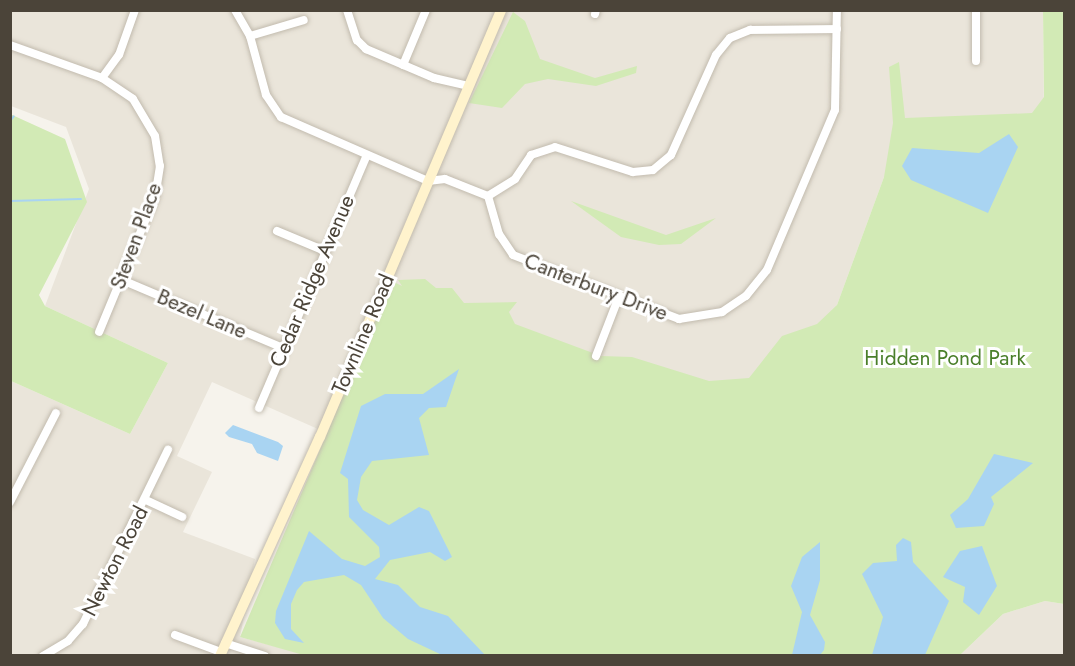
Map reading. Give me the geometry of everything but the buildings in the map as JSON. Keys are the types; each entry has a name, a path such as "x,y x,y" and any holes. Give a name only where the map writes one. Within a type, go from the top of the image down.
{"street":[{"path":"102,78 119,55 135,10"},
{"path":"235,10 250,36 266,95 281,117 428,181 445,180 488,196 515,179 531,155 555,147 633,172 653,170 671,156 716,55 730,38 750,30 837,29"},
{"path":"347,10 362,45 403,65 469,86"},
{"path":"403,65 426,10"},
{"name":"Townline Road","path":"222,650 501,10"},
{"name":"Canterbury Drive","path":"488,196 501,240 513,255 663,316 695,319 728,308 757,285 835,110 837,10"},
{"path":"976,10 976,61"},
{"path":"250,36 304,20"},
{"name":"Steven Place","path":"10,45 102,78 144,113 160,166 155,197 99,333"},
{"name":"Cedar Ridge Avenue","path":"259,408 367,155"},
{"path":"277,231 325,251"},
{"name":"Bezel Lane","path":"122,280 283,348"},
{"path":"596,356 618,299"},
{"path":"10,501 56,413"},
{"name":"Newton Road","path":"43,656 68,641 84,624 146,500 168,450"},
{"path":"146,500 182,517"},
{"path":"175,635 222,650 265,656"}],"shaded area":[{"path":"10,11 1043,11 1044,120 884,177 837,305 775,428 327,433 212,382 177,456 212,472 183,532 255,559 240,637 307,655 11,655 11,381 130,434 168,363 45,306 89,189 66,127 11,106"},
{"path":"1045,601 1064,604 1064,655 959,656 1003,614"}],"green space":[{"name":"Hidden Pond Park","path":"1043,11 1064,11 1064,604 1045,601 1003,614 959,656 307,656 240,637 392,281 402,286 398,280 425,279 436,288 452,288 464,303 517,302 509,312 515,324 601,356 632,357 709,381 749,378 782,336 817,324 837,305 884,177 893,123 889,67 899,62 905,118 1032,113 1044,97"},
{"path":"513,12 525,21 540,59 595,78 637,66 636,73 596,86 548,79 525,84 502,108 469,103"},
{"path":"10,114 65,139 87,202 39,295 45,306 168,363 130,434 11,381"},
{"path":"571,201 666,235 716,218 681,244 659,245 621,237"}],"water":[{"path":"1009,134 1018,147 988,213 911,180 902,166 912,148 979,153"},
{"path":"459,369 446,407 429,408 419,418 429,455 372,461 361,477 357,500 363,510 389,525 419,507 429,511 452,557 445,561 430,552 390,560 375,579 398,585 420,607 448,616 485,655 442,655 408,639 383,618 361,585 344,575 304,582 297,590 291,604 291,629 304,643 285,639 275,623 276,611 309,531 342,559 365,566 380,557 379,547 349,517 348,479 340,473 361,406 385,394 423,394"},
{"path":"233,425 283,446 278,461 257,453 252,444 229,437 225,433"},
{"path":"994,454 1033,463 991,497 994,504 984,526 956,528 950,515 968,499"},
{"path":"903,538 911,542 913,562 949,601 925,655 872,655 883,617 862,574 873,563 897,561 896,545"},
{"path":"820,542 820,580 810,615 825,642 824,650 820,655 792,655 802,612 791,586 802,557"},
{"path":"982,546 997,586 979,615 963,602 965,587 943,577 960,551"}],"waterway":[{"path":"10,121 14,116"},
{"path":"10,201 81,199"}]}
